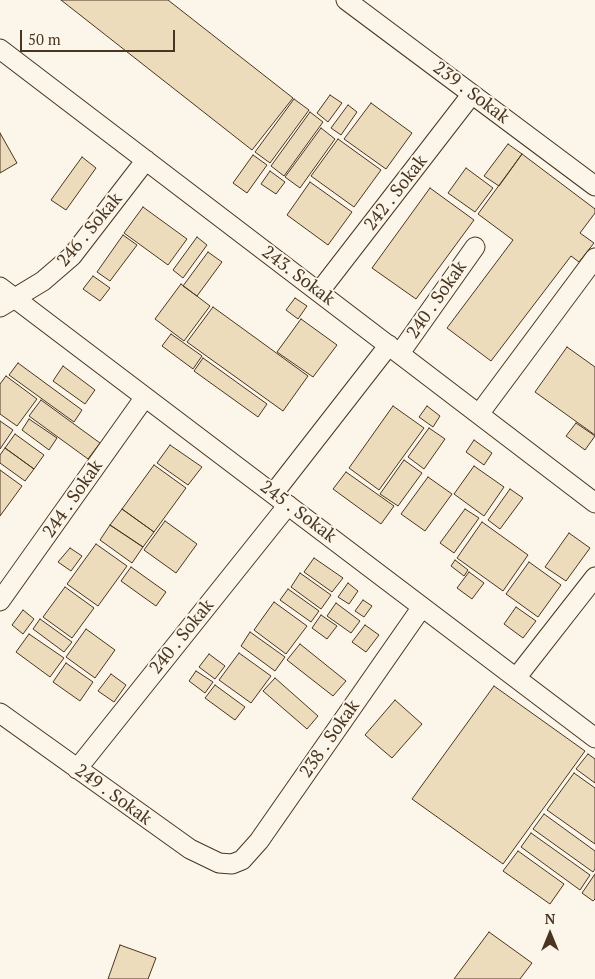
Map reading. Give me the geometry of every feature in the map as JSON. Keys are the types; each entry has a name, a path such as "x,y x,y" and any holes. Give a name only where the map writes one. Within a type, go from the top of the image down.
{"street":[{"name":"239 . Sokak","path":"346,0 595,186"},
{"name":"243. Sokak","path":"0,49 595,503"},
{"name":"242 . Sokak","path":"319,292 472,94"},
{"name":"246 . Sokak","path":"4,297 43,281 72,256 146,160"},
{"name":"240 . Sokak","path":"77,769 394,349 475,247"},
{"path":"480,414 595,258"},
{"name":"245 . Sokak","path":"4,297 145,397 595,738"},
{"name":"244 . Sokak","path":"0,601 145,397"},
{"path":"516,678 595,577"},
{"name":"238 . Sokak","path":"232,864 242,860 259,841 422,607"},
{"name":"249 . Sokak","path":"0,713 190,849 219,863 232,864"}],"building":[{"path":"61,0 168,0 293,98 252,150"},
{"path":"330,95 342,103 328,122 317,113"},
{"path":"294,99 309,110 270,163 255,152"},
{"path":"371,103 412,133 386,169 344,139"},
{"path":"348,105 357,112 341,135 331,128"},
{"path":"310,112 323,122 284,176 271,166"},
{"path":"321,128 335,139 300,188 285,177"},
{"path":"0,133 17,163 0,173"},
{"path":"338,139 381,170 354,207 311,176"},
{"path":"508,144 522,154 499,186 484,176"},
{"path":"522,154 595,209 595,213 580,233 594,243 579,262 571,256 491,361 447,328 513,240 478,214"},
{"path":"253,155 267,165 247,193 233,183"},
{"path":"82,157 96,168 66,210 51,200"},
{"path":"466,168 493,188 475,212 448,193"},
{"path":"270,171 285,182 276,194 261,184"},
{"path":"310,182 352,212 328,245 287,215"},
{"path":"430,188 474,220 416,299 372,268"},
{"path":"143,207 187,239 168,265 124,233"},
{"path":"123,235 137,245 110,281 97,272"},
{"path":"197,237 207,245 183,278 173,270"},
{"path":"208,252 222,262 197,296 183,286"},
{"path":"93,276 110,288 100,301 83,289"},
{"path":"181,284 210,306 184,341 155,319"},
{"path":"295,298 307,306 298,319 286,310"},
{"path":"213,307 308,376 283,411 187,342"},
{"path":"301,319 337,345 313,377 277,352"},
{"path":"171,334 202,356 193,369 162,346"},
{"path":"567,347 595,367 595,435 535,392"},
{"path":"203,358 267,404 258,417 194,371"},
{"path":"18,363 82,410 74,422 9,375"},
{"path":"63,366 95,390 85,404 53,381"},
{"path":"6,376 37,399 17,426 0,414 0,384"},
{"path":"41,400 100,443 88,459 29,416"},
{"path":"393,406 424,428 379,490 349,468"},
{"path":"427,406 440,416 433,427 419,417"},
{"path":"29,419 57,438 49,450 22,430"},
{"path":"0,421 13,430 0,449"},
{"path":"576,423 595,436 585,450 566,436"},
{"path":"429,428 445,439 424,469 408,457"},
{"path":"15,434 44,455 34,469 5,448"},
{"path":"474,440 492,453 484,465 466,452"},
{"path":"170,445 202,467 188,485 157,463"},
{"path":"5,448 34,469 25,481 0,463 0,455"},
{"path":"404,460 422,473 398,506 380,494"},
{"path":"154,465 186,488 154,532 122,509"},
{"path":"474,466 504,487 484,516 454,494"},
{"path":"0,470 22,486 0,516"},
{"path":"346,472 394,506 381,524 333,489"},
{"path":"428,477 452,494 425,531 401,514"},
{"path":"510,489 523,498 500,529 488,520"},
{"path":"122,509 154,532 143,547 110,525"},
{"path":"465,509 479,518 454,553 440,543"},
{"path":"165,521 197,544 176,573 144,550"},
{"path":"482,522 528,555 503,591 457,558"},
{"path":"110,525 143,547 132,563 100,540"},
{"path":"569,533 590,548 566,581 545,567"},
{"path":"96,544 127,566 98,606 67,584"},
{"path":"70,548 82,556 71,571 58,562"},
{"path":"314,558 343,578 332,592 304,572"},
{"path":"455,560 468,570 464,576 451,566"},
{"path":"529,562 561,585 538,617 506,594"},
{"path":"131,567 166,592 156,606 121,581"},
{"path":"469,572 484,583 472,599 457,588"},
{"path":"300,573 331,595 321,609 291,587"},
{"path":"348,583 358,591 349,604 338,597"},
{"path":"65,587 94,608 72,638 43,617"},
{"path":"288,589 319,611 311,622 280,600"},
{"path":"363,600 372,606 364,617 355,611"},
{"path":"274,602 307,626 286,654 254,630"},
{"path":"336,603 360,621 351,633 327,616"},
{"path":"516,607 536,621 523,638 504,624"},
{"path":"23,610 34,619 23,634 12,625"},
{"path":"321,615 337,626 327,639 312,628"},
{"path":"40,619 72,642 64,652 33,629"},
{"path":"365,625 379,635 366,652 352,642"},
{"path":"86,629 115,650 95,678 66,657"},
{"path":"250,632 285,657 275,671 241,646"},
{"path":"29,634 64,658 50,677 16,652"},
{"path":"300,644 346,681 333,696 287,660"},
{"path":"239,653 271,676 251,703 219,680"},
{"path":"209,654 225,666 215,679 199,667"},
{"path":"66,663 93,682 80,701 53,682"},
{"path":"196,671 213,682 205,693 189,681"},
{"path":"111,674 126,685 114,702 98,691"},
{"path":"275,678 318,716 307,729 263,691"},
{"path":"215,685 245,707 235,720 205,698"},
{"path":"494,686 585,751 503,864 412,799"},
{"path":"395,700 422,724 392,758 365,735"},
{"path":"588,754 595,759 595,783 576,769"},
{"path":"574,773 595,788 595,844 547,810"},
{"path":"544,814 595,851 595,869 593,872 533,829"},
{"path":"531,833 590,875 580,890 521,847"},
{"path":"518,851 564,884 550,904 503,871"},
{"path":"595,874 595,899 593,901 582,893"},
{"path":"489,932 532,963 520,979 454,979"},
{"path":"120,945 156,958 148,979 108,979"}]}
